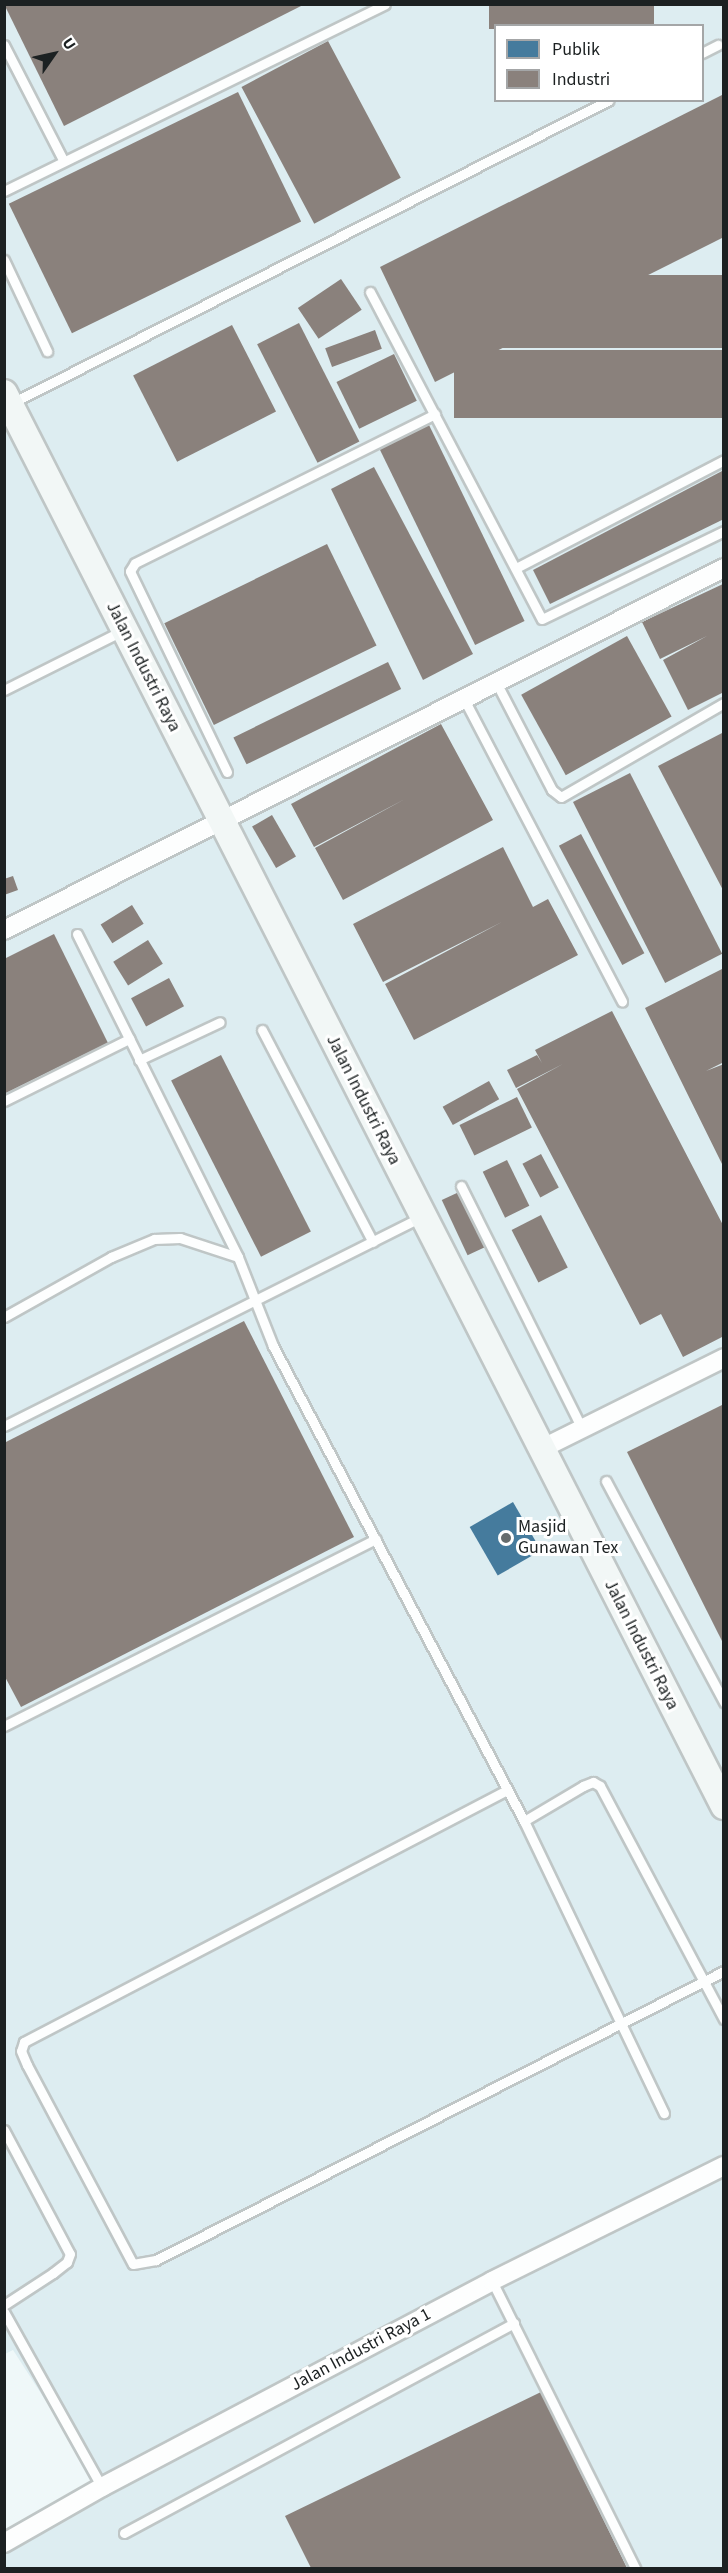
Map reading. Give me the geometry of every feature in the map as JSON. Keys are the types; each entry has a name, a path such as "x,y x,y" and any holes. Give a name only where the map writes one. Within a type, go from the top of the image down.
{"street":[{"name":"Jalan Industri Raya","path":"7,398 541,1449 720,1790"},
{"path":"4,930 465,701 723,568"},
{"path":"541,1449 723,1358"},
{"name":"Jalan Industri Raya 1","path":"4,2544 102,2487 492,2281 723,2166"}],"lane":[{"path":"4,191 63,160 385,4"},
{"path":"4,45 63,160"},
{"path":"704,52 718,45"},
{"path":"7,398 605,102"},
{"path":"4,260 47,351"},
{"path":"370,292 542,618 723,531"},
{"path":"227,772 130,571 135,563 435,414"},
{"path":"516,568 723,460"},
{"path":"4,690 124,630"},
{"path":"497,684 552,790 561,797 723,703"},
{"path":"465,701 622,1001"},
{"path":"77,934 238,1257 257,1300 273,1346 524,1821 618,2022 664,2113"},
{"path":"139,1060 220,1022"},
{"path":"262,1030 373,1242"},
{"path":"4,1101 129,1039"},
{"path":"461,1186 582,1429"},
{"path":"4,1426 423,1216"},
{"path":"4,1317 111,1257 154,1239 180,1238 238,1257"},
{"path":"606,1481 723,1702"},
{"path":"4,1726 376,1539"},
{"path":"524,1821 583,1786 593,1782 600,1786 723,2019"},
{"path":"507,1790 33,2034 24,2042 21,2051 27,2065 128,2260 139,2266 618,2022 723,1971"},
{"path":"4,2130 70,2254 67,2262 4,2305"},
{"path":"492,2281 635,2568"},
{"path":"4,2312 102,2487"},
{"path":"124,2533 514,2323"}],"shaded area":[{"path":"5,5 723,5 723,2568 5,2568 5,2543 100,2485 13,2350 5,2354"}],"building: Publik":[{"name":"Masjid Gunawan Tex","path":"513,1502 541,1550 498,1575 470,1527"}],"building: Industri":[{"path":"4,4 305,4 64,126"},
{"path":"489,4 654,4 654,24 494,24 494,29 489,29"},
{"path":"328,41 401,178 314,224 241,87"},
{"path":"238,92 301,221 72,333 9,204"},
{"path":"724,94 724,237 435,382 380,267"},
{"path":"421,275 724,275 724,348 421,348"},
{"path":"341,279 362,310 319,339 298,308"},
{"path":"299,323 359,442 318,463 257,344"},
{"path":"232,325 276,411 177,462 133,375"},
{"path":"375,330 382,349 332,367 325,348"},
{"path":"454,350 724,350 724,418 454,418"},
{"path":"394,354 417,401 359,429 336,382"},
{"path":"429,425 525,621 475,645 380,449"},
{"path":"374,467 473,654 423,680 331,489"},
{"path":"724,470 724,519 550,604 533,570"},
{"path":"327,544 377,646 214,725 164,623"},
{"path":"723,584 724,692 688,710 663,660 707,636 660,659 642,622"},
{"path":"627,636 672,716 566,775 521,695"},
{"path":"388,662 401,689 247,764 233,737"},
{"path":"441,724 493,820 343,900 315,848 405,799 314,847 291,804"},
{"path":"724,732 724,892 658,766"},
{"path":"630,773 722,954 665,983 573,802"},
{"path":"272,815 296,857 276,868 252,826"},
{"path":"581,834 644,953 622,965 559,846"},
{"path":"503,847 533,907 548,899 578,955 414,1040 385,984 502,922 383,982 353,924"},
{"path":"13,876 18,890 4,895 4,879"},
{"path":"132,905 144,924 112,943 101,925"},
{"path":"54,934 108,1043 4,1094 4,959"},
{"path":"148,940 163,964 128,985 113,962"},
{"path":"724,968 724,1062 706,1071 724,1064 724,1168 645,1008"},
{"path":"169,978 184,1006 146,1026 131,998"},
{"path":"612,1011 724,1227 724,1336 683,1357 661,1314 640,1325 517,1089 563,1064 516,1088 507,1070 537,1055 542,1063 535,1050"},
{"path":"221,1055 311,1231 261,1257 171,1080"},
{"path":"489,1081 499,1099 453,1125 443,1107"},
{"path":"517,1097 532,1128 474,1156 459,1125"},
{"path":"541,1154 559,1188 540,1197 522,1164"},
{"path":"507,1160 529,1206 505,1218 483,1172"},
{"path":"459,1192 485,1247 468,1255 442,1200"},
{"path":"541,1215 568,1268 538,1283 512,1230"},
{"path":"244,1321 354,1537 21,1707 4,1675 4,1443"},
{"path":"724,1404 724,1645 627,1452"},
{"path":"541,2392 627,2568 311,2568 285,2516"}],"place":[{"name":"Masjid Gunawan Tex","path":"506,1538"}]}
